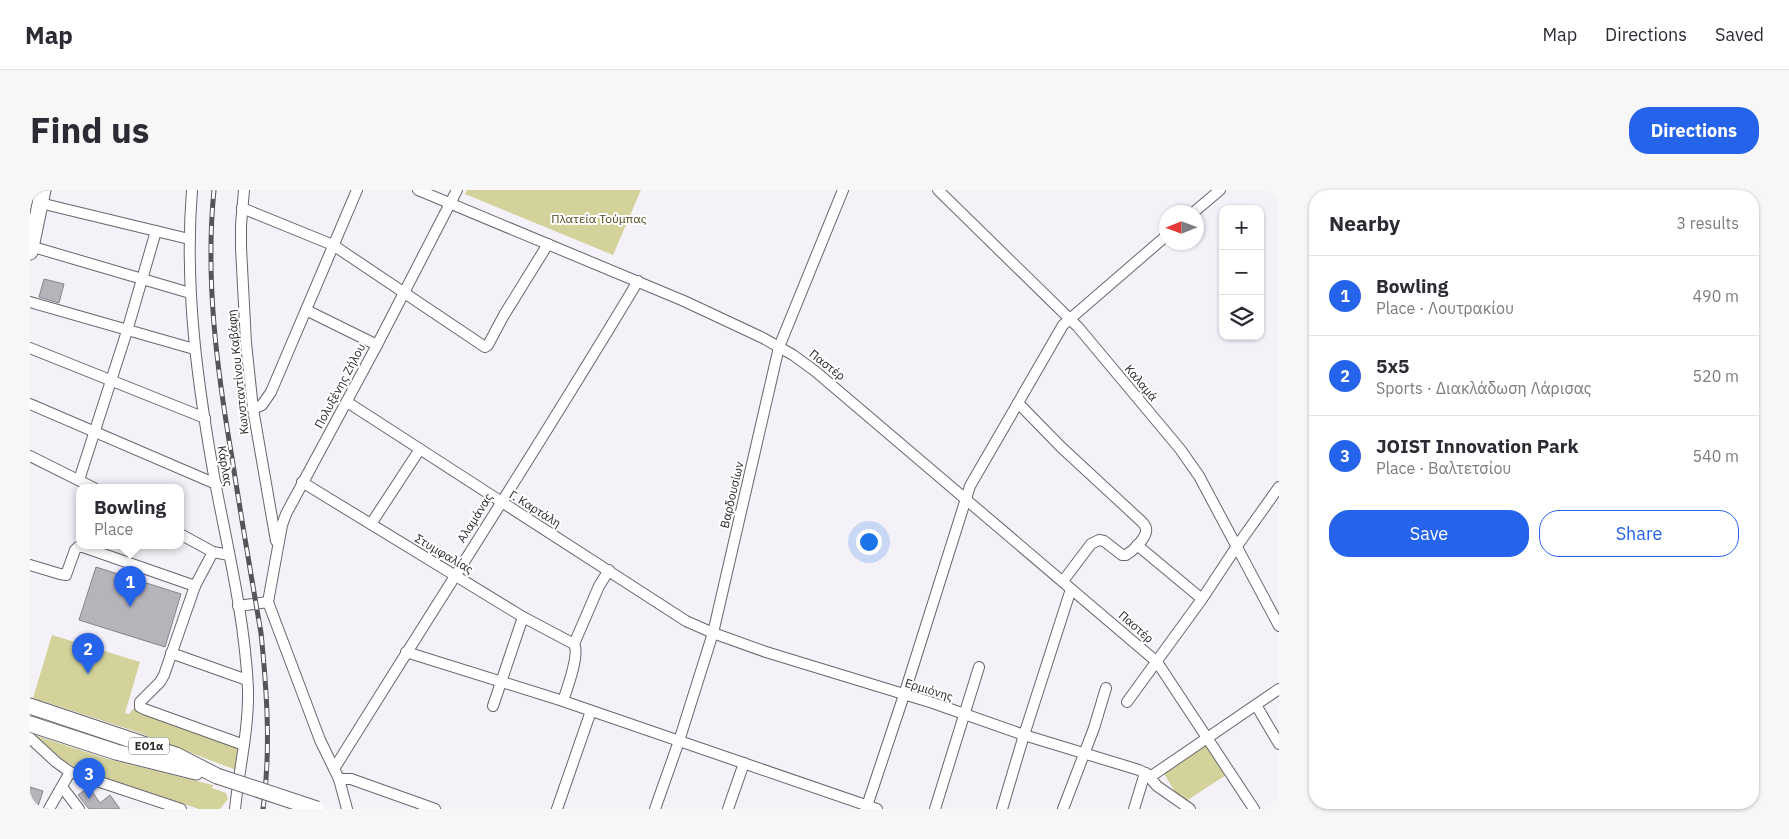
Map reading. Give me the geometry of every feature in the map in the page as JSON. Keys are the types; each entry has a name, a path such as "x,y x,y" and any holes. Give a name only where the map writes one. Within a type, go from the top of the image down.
{"main road":[{"path":"30,248 41,196"},
{"name":"ΕΟ1α","path":"30,706 176,755 217,776"},
{"name":"ΕΟ1α","path":"30,724 124,754 172,767 217,776 317,809"}],"street":[{"name":"Κάρλας","path":"192,190 189,239 194,349 238,606 247,680 244,745 235,809"},
{"name":"Κωνσταντίνου Καβάφη","path":"244,190 241,233 242,291 253,409 278,550"},
{"path":"253,409 262,405 271,392 357,190"},
{"name":"Παστέρ","path":"418,190 638,281 735,325 779,347 815,371 1157,662 1254,809"},
{"name":"Πολυξένης Ζήλου","path":"268,602 286,514 377,346 403,292 457,190"},
{"name":"Βαρδουσίων","path":"655,809 679,741 713,633 779,347 843,190"},
{"name":"Καλαμά","path":"938,190 1069,318 1188,458 1279,626"},
{"path":"1202,205 1220,190"},
{"path":"41,196 156,231 189,239"},
{"path":"242,208 333,246 485,347 488,345 504,315 548,244"},
{"path":"79,480 127,331 156,231"},
{"path":"406,652 563,701 872,807 904,695 970,486 1058,331 1069,318 1159,242"},
{"path":"30,248 190,292"},
{"name":"Αλαμάνας","path":"334,769 454,575 584,372 638,281"},
{"path":"30,302 194,349"},
{"path":"306,310 377,346"},
{"path":"30,348 205,418"},
{"name":"Γ. Καρτάλη","path":"347,402 678,616 713,633"},
{"path":"1018,403 1067,453 1144,524 1146,532 1129,553 1122,555 1104,541 1096,541 1080,557 1063,582"},
{"path":"30,404 216,484"},
{"path":"371,524 420,448"},
{"path":"30,456 86,484"},
{"name":"Στυμφαλίας","path":"302,482 454,575 574,644"},
{"path":"1127,702 1202,599 1279,487"},
{"path":"184,536 213,552 229,555"},
{"path":"1137,545 1202,599"},
{"path":"30,565 66,574 77,549"},
{"path":"89,549 194,586"},
{"path":"213,552 194,586 164,675 160,682 140,702 140,706 244,745"},
{"path":"563,701 575,658 576,648 574,644 599,586 609,570"},
{"path":"1002,809 1072,589"},
{"path":"238,606 268,602 320,740 339,779 346,809"},
{"path":"493,706 523,616"},
{"name":"Ερμιόνης","path":"713,633 766,652 933,703 1024,735 1145,773"},
{"path":"171,653 247,680"},
{"path":"935,809 979,667"},
{"path":"1063,809 1094,728 1106,688"},
{"path":"1134,809 1145,773 1207,738 1279,689"},
{"path":"1256,705 1279,744"},
{"path":"557,809 591,711"},
{"path":"30,738 70,772 181,809"},
{"path":"728,809 744,763"},
{"path":"49,809 70,772"},
{"path":"1145,773 1157,786 1190,809"},
{"path":"339,779 351,779 435,809"},
{"path":"62,787 79,809"}],"green space":[{"name":"Πλατεία Τούμπας","path":"467,190 641,190 613,255 465,194"},
{"path":"52,635 140,662 125,713 129,714 133,709 235,745 239,748 236,770 134,731 33,698"},
{"path":"37,736 108,759 213,785 212,788 226,793 228,799 220,809 199,809 78,769 63,760 35,737"},
{"path":"1206,744 1226,775 1186,801 1175,792 1163,772"}],"building":[{"path":"44,279 64,284 59,303 39,297"},
{"path":"96,567 181,594 165,647 79,620"},
{"path":"30,787 43,791 37,809 30,809"},
{"path":"89,787 100,803 110,795 120,809 89,809 78,795"}],"railway":[{"path":"214,190 211,257 217,358 242,524 261,633 265,677 267,765 263,809"}],"place":[{"name":"Bowling","path":"130,607"},
{"name":"5x5","path":"88,674"},
{"name":"JOIST Innovation Park","path":"89,799"}]}
